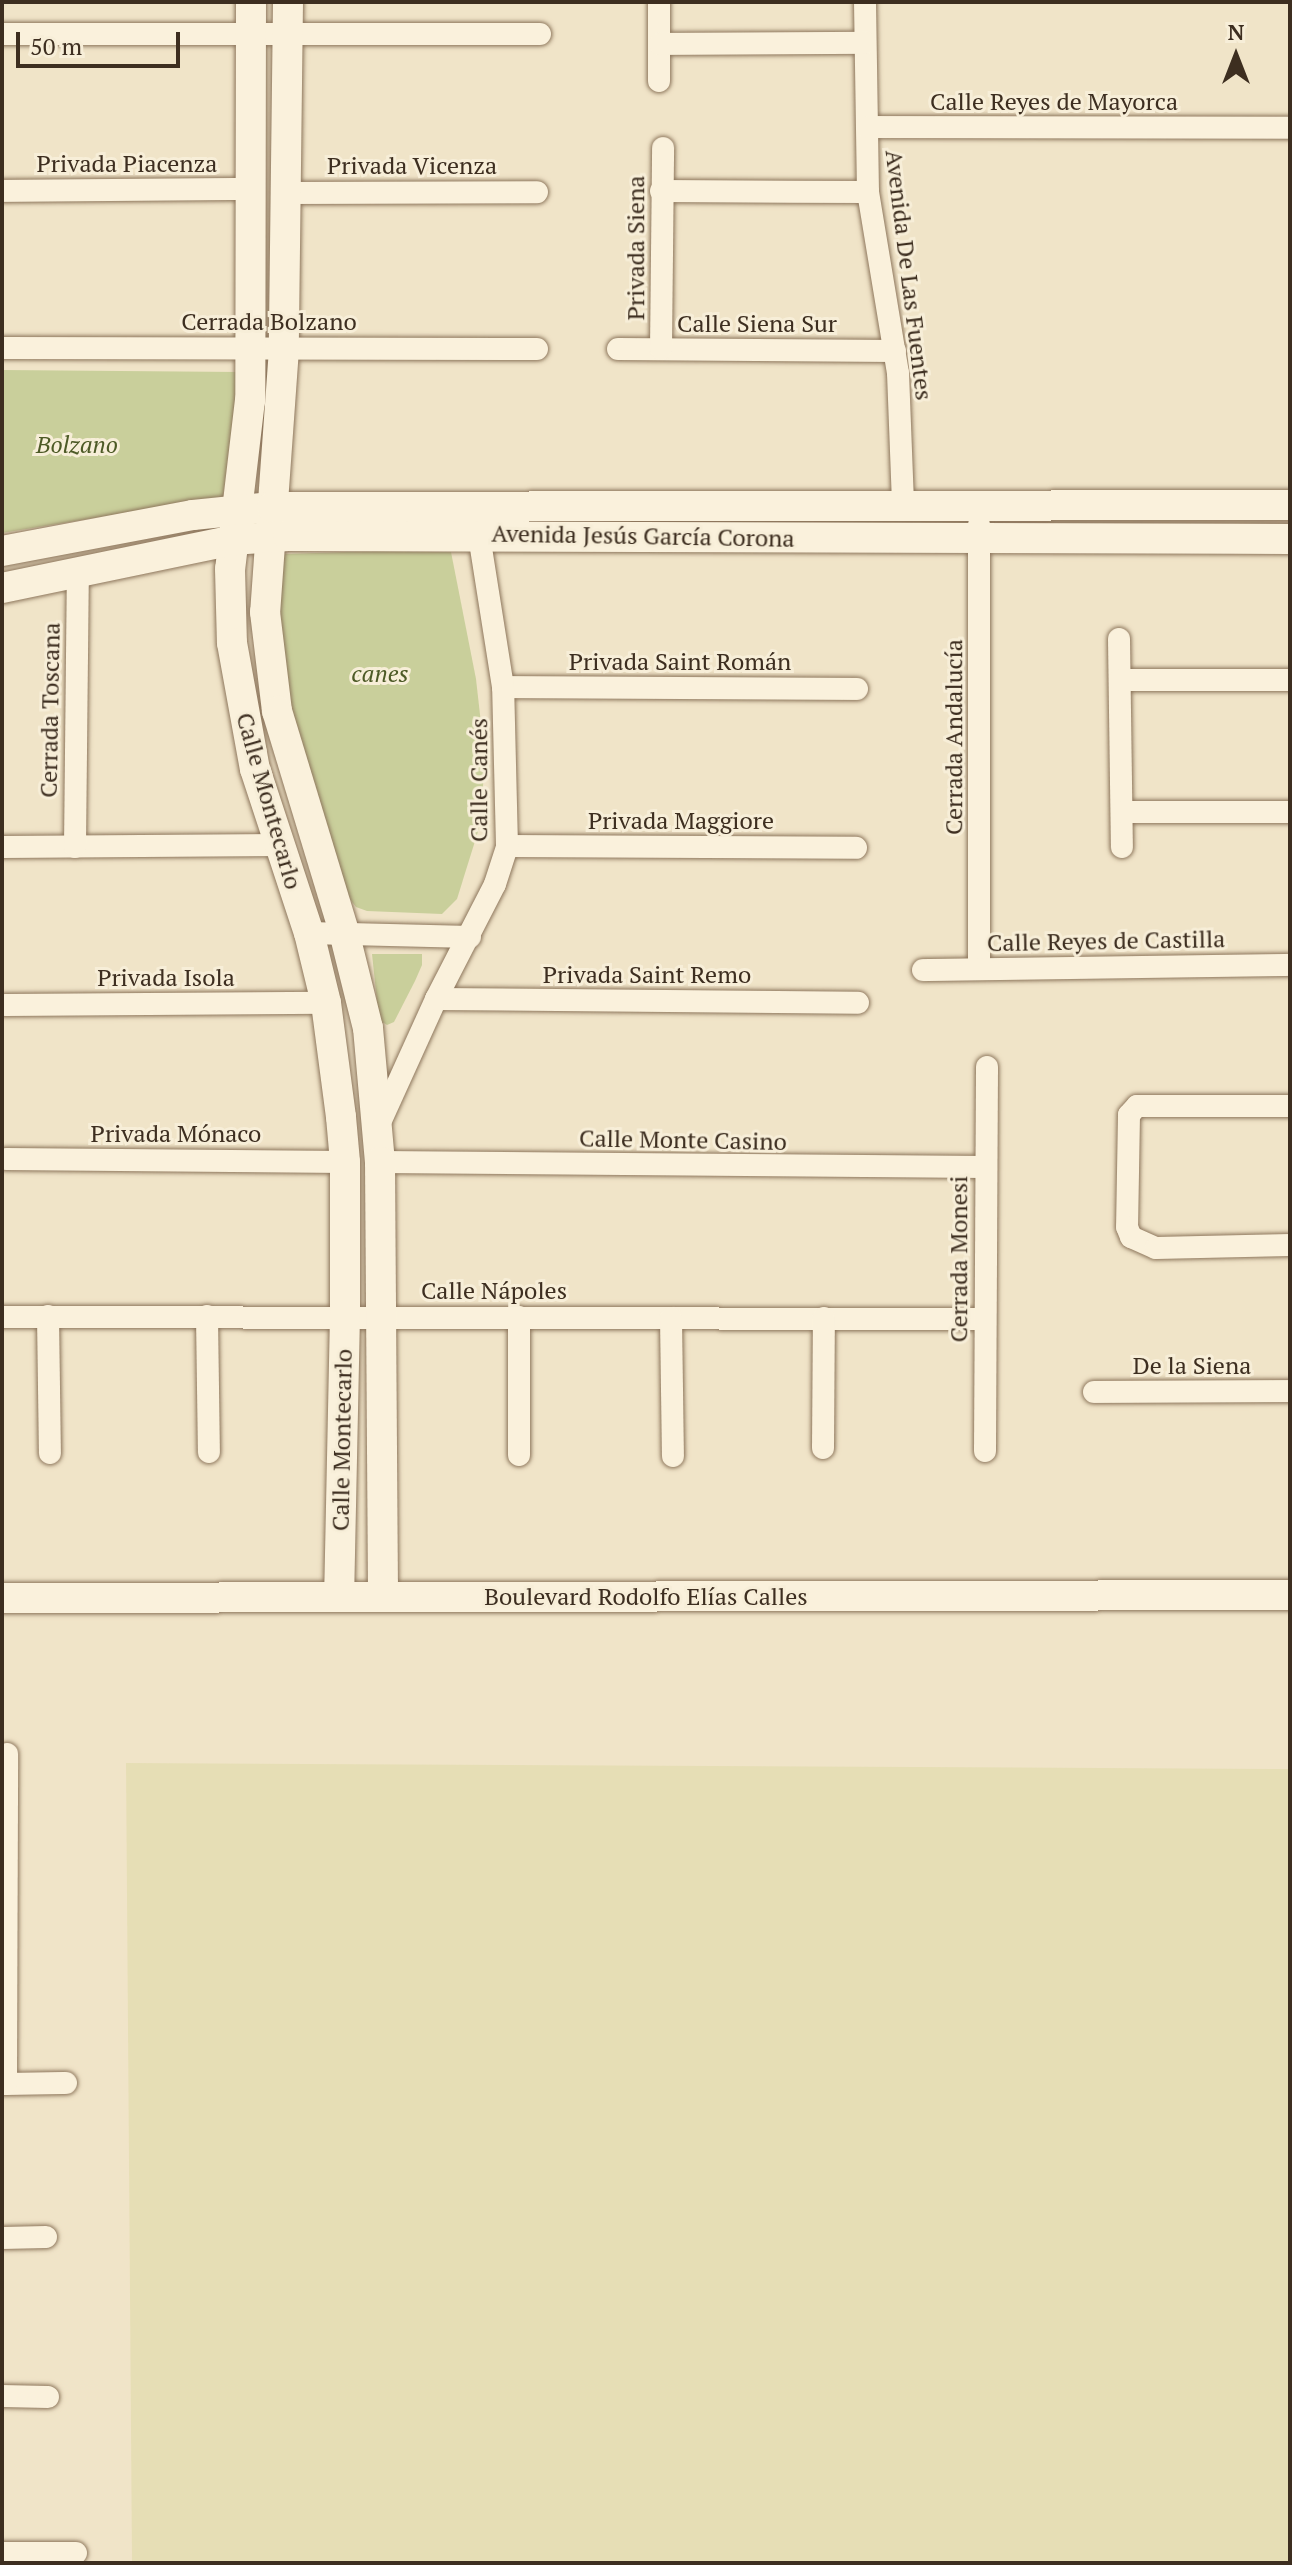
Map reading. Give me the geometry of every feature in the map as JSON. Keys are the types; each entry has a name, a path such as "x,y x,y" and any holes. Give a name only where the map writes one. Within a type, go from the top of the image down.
{"street":[{"name":"Calle Montecarlo","path":"251,2 251,348 244,473 237,508 230,584 235,672 255,769 309,933 326,1003 345,1162 339,1597"},
{"name":"Calle Montecarlo","path":"288,2 284,349 268,537 265,612 277,711 344,932 368,1028 380,1162 383,1596"},
{"path":"659,2 659,81"},
{"name":"Avenida De Las Fuentes","path":"865,2 868,192 895,351 903,506"},
{"path":"2,34 540,34"},
{"path":"660,44 865,43"},
{"name":"Calle Reyes de Mayorca","path":"867,127 1290,128"},
{"name":"Privada Siena","path":"661,349 663,148"},
{"name":"Privada Piacenza","path":"2,191 251,189"},
{"path":"661,191 868,192"},
{"name":"Privada Vicenza","path":"288,193 537,192"},
{"name":"Cerrada Bolzano","path":"2,348 537,349"},
{"name":"Calle Siena Sur","path":"618,349 895,351"},
{"name":"Avenida Jesús García Corona","path":"2,588 233,540 476,519 903,506 1290,505"},
{"name":"Cerrada Andalucía","path":"979,506 979,968"},
{"name":"Avenida Jesús García Corona","path":"2,551 237,508 272,507 476,519 979,539 1290,539"},
{"name":"Calle Canés","path":"378,1127 436,999 495,884 507,846 503,687 476,519"},
{"name":"Cerrada Toscana","path":"75,847 78,574"},
{"path":"1119,639 1122,847"},
{"path":"1120,680 1290,680"},
{"name":"Privada Saint Román","path":"503,687 857,689"},
{"path":"1122,812 1290,812"},
{"path":"2,847 281,845"},
{"name":"Privada Maggiore","path":"507,846 856,848"},
{"path":"309,933 470,937"},
{"name":"Calle Reyes de Castilla","path":"923,970 1290,965"},
{"name":"Privada Saint Remo","path":"436,999 858,1003"},
{"name":"Privada Isola","path":"5,1005 326,1003"},
{"name":"Cerrada Monesi","path":"985,1451 987,1067"},
{"path":"1290,1106 1137,1106 1129,1115 1127,1227 1131,1237 1156,1248 1290,1245"},
{"name":"Privada Mónaco","path":"6,1159 345,1162"},
{"name":"Calle Monte Casino","path":"380,1162 985,1167"},
{"name":"Calle Nápoles","path":"2,1317 345,1315 985,1319"},
{"path":"48,1316 50,1453"},
{"path":"207,1316 209,1452"},
{"path":"519,1317 519,1455"},
{"path":"671,1318 673,1456"},
{"path":"823,1448 824,1318"},
{"name":"De la Siena","path":"1094,1392 1290,1391"},
{"name":"Boulevard Rodolfo Elías Calles","path":"2,1598 1290,1595"},
{"path":"7,1754 4,2084 66,2083"},
{"path":"2,2238 46,2237"},
{"path":"2,2396 48,2397"},
{"path":"2,2553 76,2553"}],"shaded area":[{"path":"126,1763 1290,1769 1290,2563 132,2563"}],"green space":[{"name":"Bolzano","path":"2,370 239,372 223,497 2,533"},
{"name":"canes","path":"451,552 476,679 485,759 480,825 457,899 442,914 367,911 356,907 349,898 307,780 286,681 280,629 280,560 285,554"},
{"path":"372,954 422,954 422,965 415,981 394,1022 387,1025 379,1020"}]}
